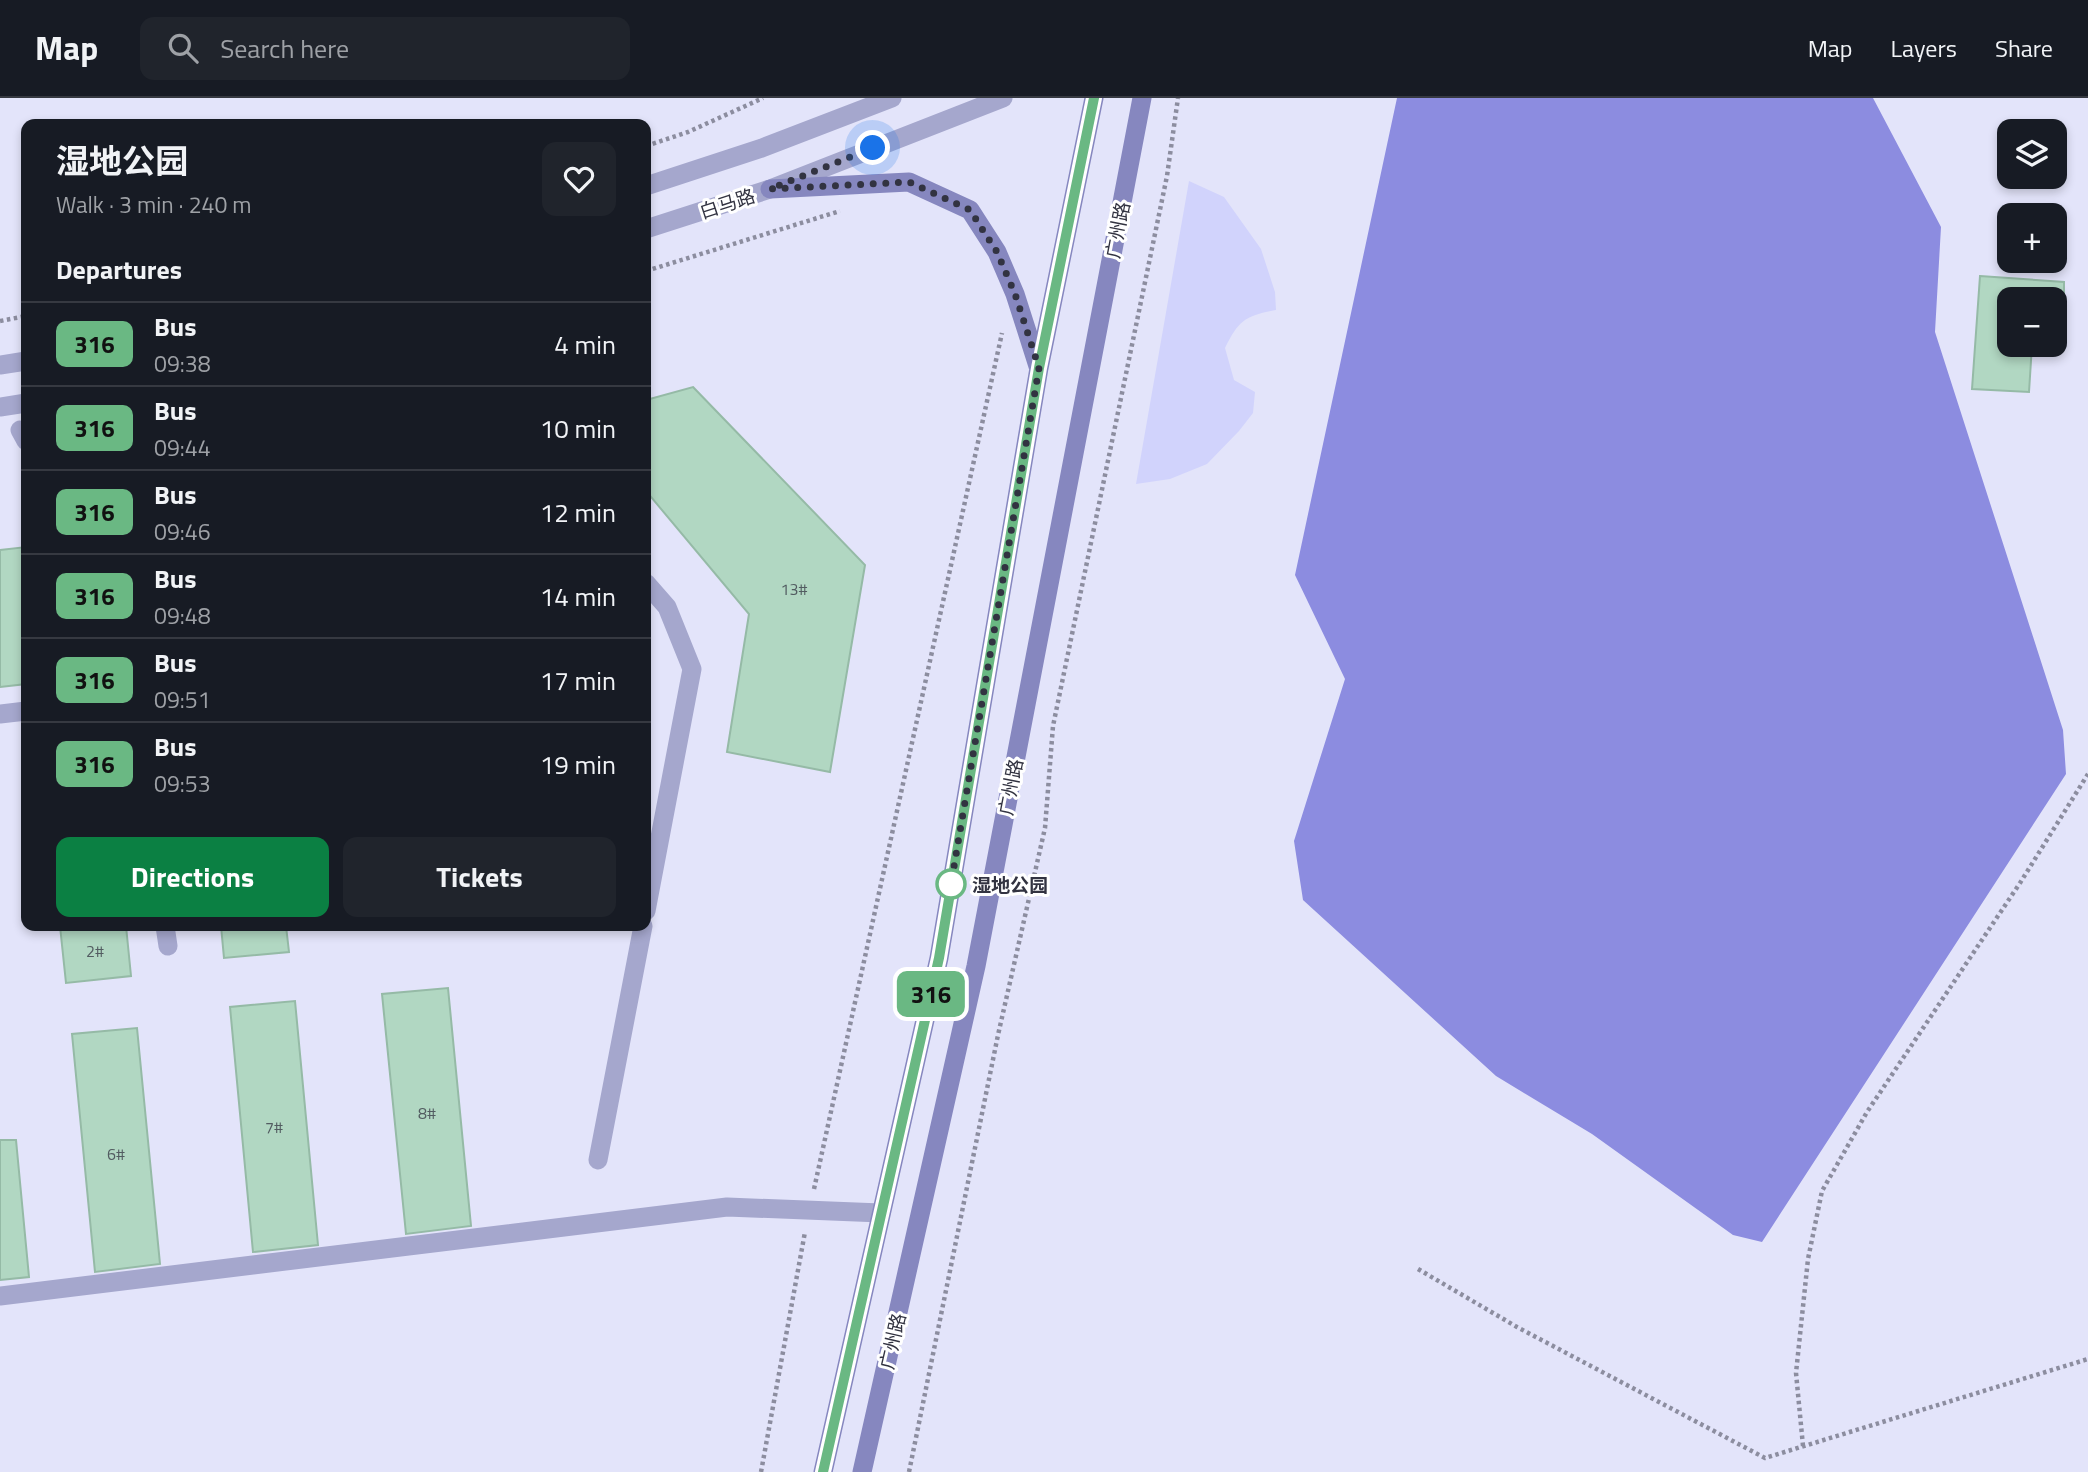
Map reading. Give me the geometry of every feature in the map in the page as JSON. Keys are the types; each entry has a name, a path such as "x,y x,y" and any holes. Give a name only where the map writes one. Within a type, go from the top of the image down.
{"main road":[{"name":"广州路","path":"823,1472 939,958 1039,368 1094,98"},
{"name":"广州路","path":"862,1472 976,966 1142,98"},
{"path":"770,189 909,182 970,210 997,252 1015,294 1039,368"}],"street":[{"path":"651,184 762,148 891,98"},
{"name":"白马路","path":"651,227 770,189 1003,98"},
{"path":"0,365 21,362"},
{"path":"0,407 21,404"},
{"path":"651,589 667,607 692,669 651,885"},
{"path":"0,715 21,712"},
{"path":"166,931 168,946"},
{"path":"598,1160 642,931"},
{"path":"0,1296 727,1207 881,1213"}],"path":[{"path":"651,144 688,132 763,98"},
{"path":"909,1472 998,1035 1045,828 1053,726 1167,176 1178,98"},
{"path":"651,269 852,208"},
{"path":"0,321 21,317"},
{"path":"761,1472 809,1210 1004,325"},
{"path":"1803,1446 1796,1373 1808,1259 1822,1191 1867,1112 2020,883 2088,775"},
{"path":"1418,1269 1517,1327 1765,1458 2088,1359"}],"shaded area":[{"path":"1397,98 1873,98 1941,227 1935,332 2063,730 2066,774 1762,1242 1733,1235 1592,1134 1496,1076 1303,900 1294,841 1345,679 1295,575"},
{"path":"1189,181 1224,197 1261,249 1275,292 1276,310 1244,321 1225,348 1234,380 1255,392 1253,413 1239,431 1207,464 1170,479 1136,484"}],"building":[{"path":"1980,276 2064,282 2064,287 1997,287 1997,357 2031,357 2029,392 1972,389"},
{"path":"693,387 865,565 830,772 727,752 749,614 651,497 651,399"},
{"path":"21,548 21,685 0,687 0,550"},
{"path":"61,931 126,931 131,976 66,983"},
{"path":"221,931 287,931 289,952 224,958"},
{"path":"448,988 471,1226 406,1234 382,994"},
{"path":"295,1001 318,1245 253,1252 230,1007"},
{"path":"137,1028 160,1264 95,1272 72,1034"},
{"path":"0,1140 16,1140 29,1277 0,1280"}],"bus line":[{"name":"316","path":"823,1472 939,958 1039,368 1079,161 1094,98"}],"place":[{"name":"湿地公园","path":"951,884"}],"route":[{"path":"873,148 770,189 909,182 970,210 997,252 1015,294 1039,368 951,884"}]}
